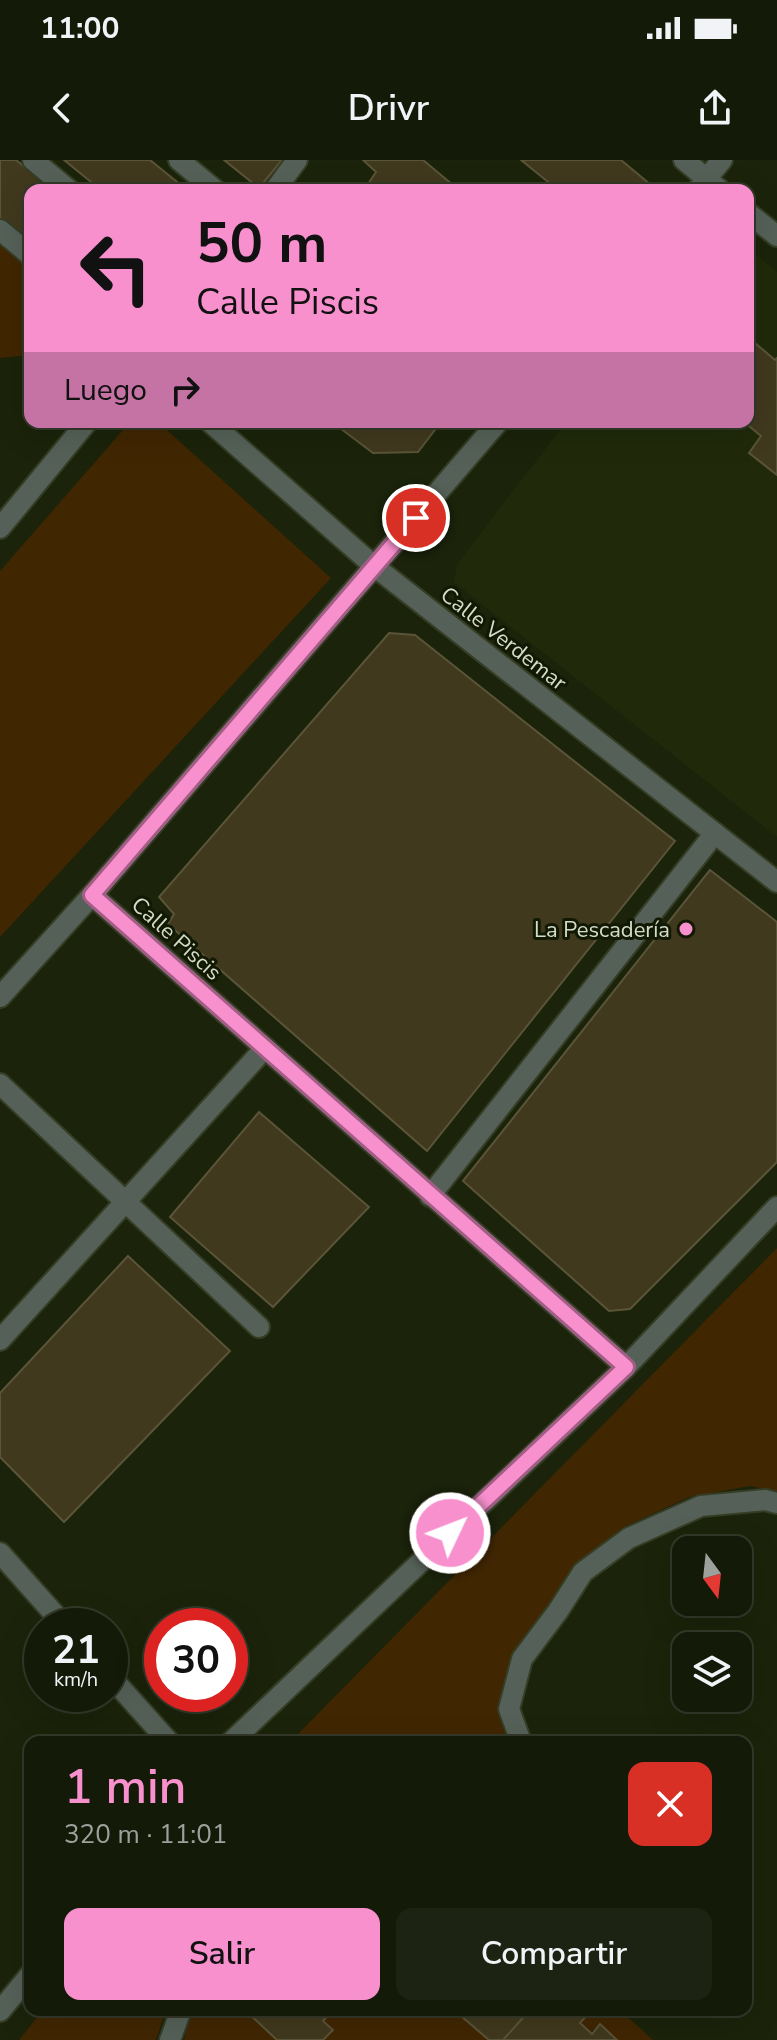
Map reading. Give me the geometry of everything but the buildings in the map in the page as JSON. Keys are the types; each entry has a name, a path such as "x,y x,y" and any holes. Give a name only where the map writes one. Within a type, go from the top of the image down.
{"street":[{"path":"33,160 62,184"},
{"path":"179,160 208,184"},
{"path":"279,184 297,160"},
{"path":"684,160 706,184"},
{"path":"709,184 722,160"},
{"path":"754,218 777,236"},
{"path":"0,230 24,250"},
{"path":"0,528 82,428"},
{"name":"Calle Verdemar","path":"217,428 374,566 777,882"},
{"path":"0,997 92,895 493,428"},
{"path":"430,1196 715,833"},
{"name":"Calle Piscis","path":"92,895 626,1367"},
{"path":"0,1340 265,1048"},
{"path":"0,1084 259,1327"},
{"path":"237,1736 626,1367 777,1207"},
{"path":"519,1736 509,1709 522,1659 583,1572 629,1538 701,1506 765,1500 777,1503"},
{"path":"0,1553 49,1608"},
{"path":"128,1696 164,1736"},
{"path":"0,2011 24,1982"},
{"path":"170,2040 179,2016"}],"shaded area":[{"path":"0,242 24,262 24,356 0,358"},
{"path":"754,253 777,272 777,837 454,582 457,564 561,428 754,428"},
{"path":"125,428 165,428 331,578 0,937 0,571"},
{"path":"777,1248 777,1492 750,1486 689,1497 622,1528 578,1567 501,1704 506,1736 296,1736"},
{"path":"38,2016 164,2016 156,2040 19,2040"},
{"path":"190,2016 251,2016 277,2040 184,2040"},
{"path":"328,2016 461,2016 489,2040 323,2040 333,2030 323,2021"},
{"path":"586,2016 627,2016 653,2040 617,2040 600,2025 590,2033 580,2023"}],"place":[{"name":"La Pescadería","path":"686,929"}],"route":[{"path":"416,518 92,895 626,1367 450,1533"}]}
